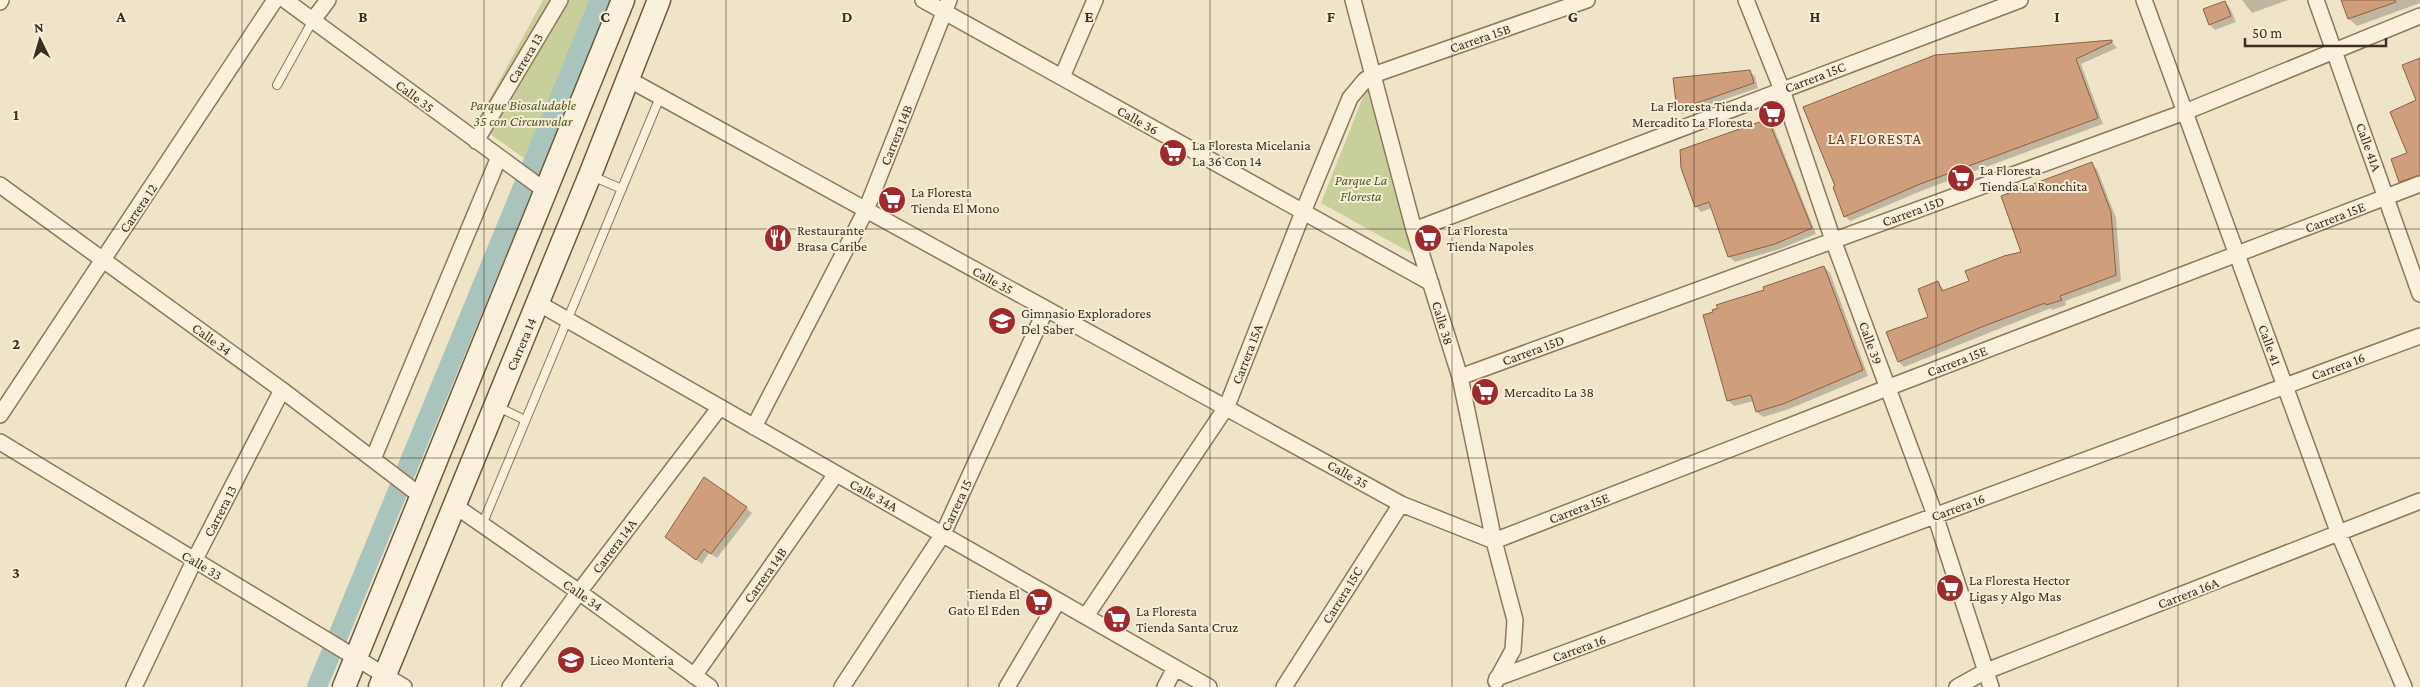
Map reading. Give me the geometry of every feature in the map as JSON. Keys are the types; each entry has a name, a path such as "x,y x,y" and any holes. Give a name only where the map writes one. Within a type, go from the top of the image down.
{"main road":[{"path":"344,687 348,653 540,187 623,0"},
{"name":"Carrera 14","path":"382,681 538,303 659,0"}],"street":[{"name":"Carrera 12","path":"0,415 275,0"},
{"name":"Calle 35","path":"285,0 540,187"},
{"path":"313,20 328,0"},
{"name":"Carrera 13","path":"476,141 560,0"},
{"name":"Calle 36","path":"923,0 947,6 1062,77 1431,283"},
{"path":"1062,77 1095,0"},
{"name":"Calle 38","path":"1353,0 1414,230 1460,377 1494,541 1515,620 1513,650"},
{"name":"Carrera 15B","path":"1373,76 1587,0"},
{"name":"Calle 39","path":"1746,0 1782,90 1832,240 1935,515 1990,687"},
{"name":"Carrera 15C","path":"1414,230 2020,0"},
{"name":"Calle 41","path":"2144,0 2338,534 2404,687"},
{"name":"Calle 41A","path":"2316,0 2420,294"},
{"name":"Carrera 14B","path":"754,427 866,210 947,6"},
{"name":"Carrera 15D","path":"1460,377 2185,112 2335,53 2420,16"},
{"name":"Carrera 15A","path":"1086,616 1227,406 1350,98 1365,80 1373,76"},
{"name":"Calle 35","path":"628,79 1046,309 1227,406 1401,504 1494,541"},
{"path":"379,463 499,157"},
{"name":"Carrera 15E","path":"1494,541 2420,184"},
{"name":"Calle 34","path":"0,185 282,390 415,490"},
{"name":"Calle 34A","path":"538,303 1209,687"},
{"name":"Carrera 15","path":"842,687 943,534 1046,309"},
{"name":"Carrera 16","path":"1496,684 1935,515 2420,336"},
{"name":"Carrera 13","path":"134,687 194,560 282,390"},
{"name":"Carrera 14A","path":"510,687 579,592 720,407"},
{"name":"Calle 33","path":"0,442 348,653 382,681 404,687"},
{"name":"Carrera 14B","path":"694,676 836,474"},
{"name":"Carrera 16A","path":"1956,687 1984,672 2420,501"},
{"name":"Carrera 15C","path":"1284,687 1401,504"},
{"name":"Calle 34","path":"454,505 579,592 710,687"},
{"path":"1007,687 1058,601"},
{"name":"Carrera 16","path":"1496,684 1513,650"},
{"path":"1165,687 1175,668"}],"lane":[{"path":"277,85 313,20"},
{"path":"482,525 660,97"},
{"path":"590,175 622,189"},
{"path":"495,405 525,420"}],"green space":[{"name":"Parque Biosaludable 35 con Circunvalar","path":"543,0 609,0 539,169 476,124"},
{"name":"Parque La Floresta","path":"1367,87 1413,254 1321,203"}],"building":[{"path":"2341,0 2395,0 2396,2 2348,19"},
{"path":"2225,1 2231,16 2209,25 2203,9"},
{"path":"2112,40 2112,42 2076,59 2098,118 1920,184 1844,217 1833,187 1835,186 1803,107 1935,55"},
{"path":"2420,58 2420,175 2399,182 2391,159 2407,153 2390,112 2416,100 2402,65"},
{"path":"1750,70 1754,83 1677,110 1673,78"},
{"path":"1768,119 1812,228 1775,244 1728,257 1709,202 1695,207 1681,168 1680,150"},
{"path":"2092,162 2111,212 2116,275 2060,296 2062,300 2046,305 2045,303 1984,326 1898,362 1886,332 1928,317 1918,289 1938,281 1942,291 1969,281 1965,271 2004,256 2021,252 2001,196"},
{"path":"1824,266 1863,370 1783,404 1756,412 1751,395 1727,401 1703,315 1713,312 1712,310 1718,308 1716,305 1764,290 1763,287"},
{"path":"704,477 747,507 711,554 704,549 696,560 665,537"}],"waterway":[{"path":"317,687 600,0"}],"place":[{"name":"La Floresta Tienda Mercadito La Floresta","path":"1772,114"},
{"name":"La Floresta Micelania La 36 Con 14","path":"1173,153"},
{"name":"La Floresta Tienda La Ronchita","path":"1961,178"},
{"name":"La Floresta Tienda El Mono","path":"892,200"},
{"name":"Restaurante Brasa Caribe","path":"778,238"},
{"name":"La Floresta Tienda Napoles","path":"1428,238"},
{"name":"Gimnasio Exploradores Del Saber","path":"1002,321"},
{"name":"Mercadito La 38","path":"1485,392"},
{"name":"La Floresta Hector Ligas y Algo Mas","path":"1950,588"},
{"name":"Tienda El Gato El Eden","path":"1039,602"},
{"name":"La Floresta Tienda Santa Cruz","path":"1117,619"},
{"name":"Liceo Monteria","path":"571,660"}],"district":[{"name":"LA FLORESTA","path":"1875,139"}]}
